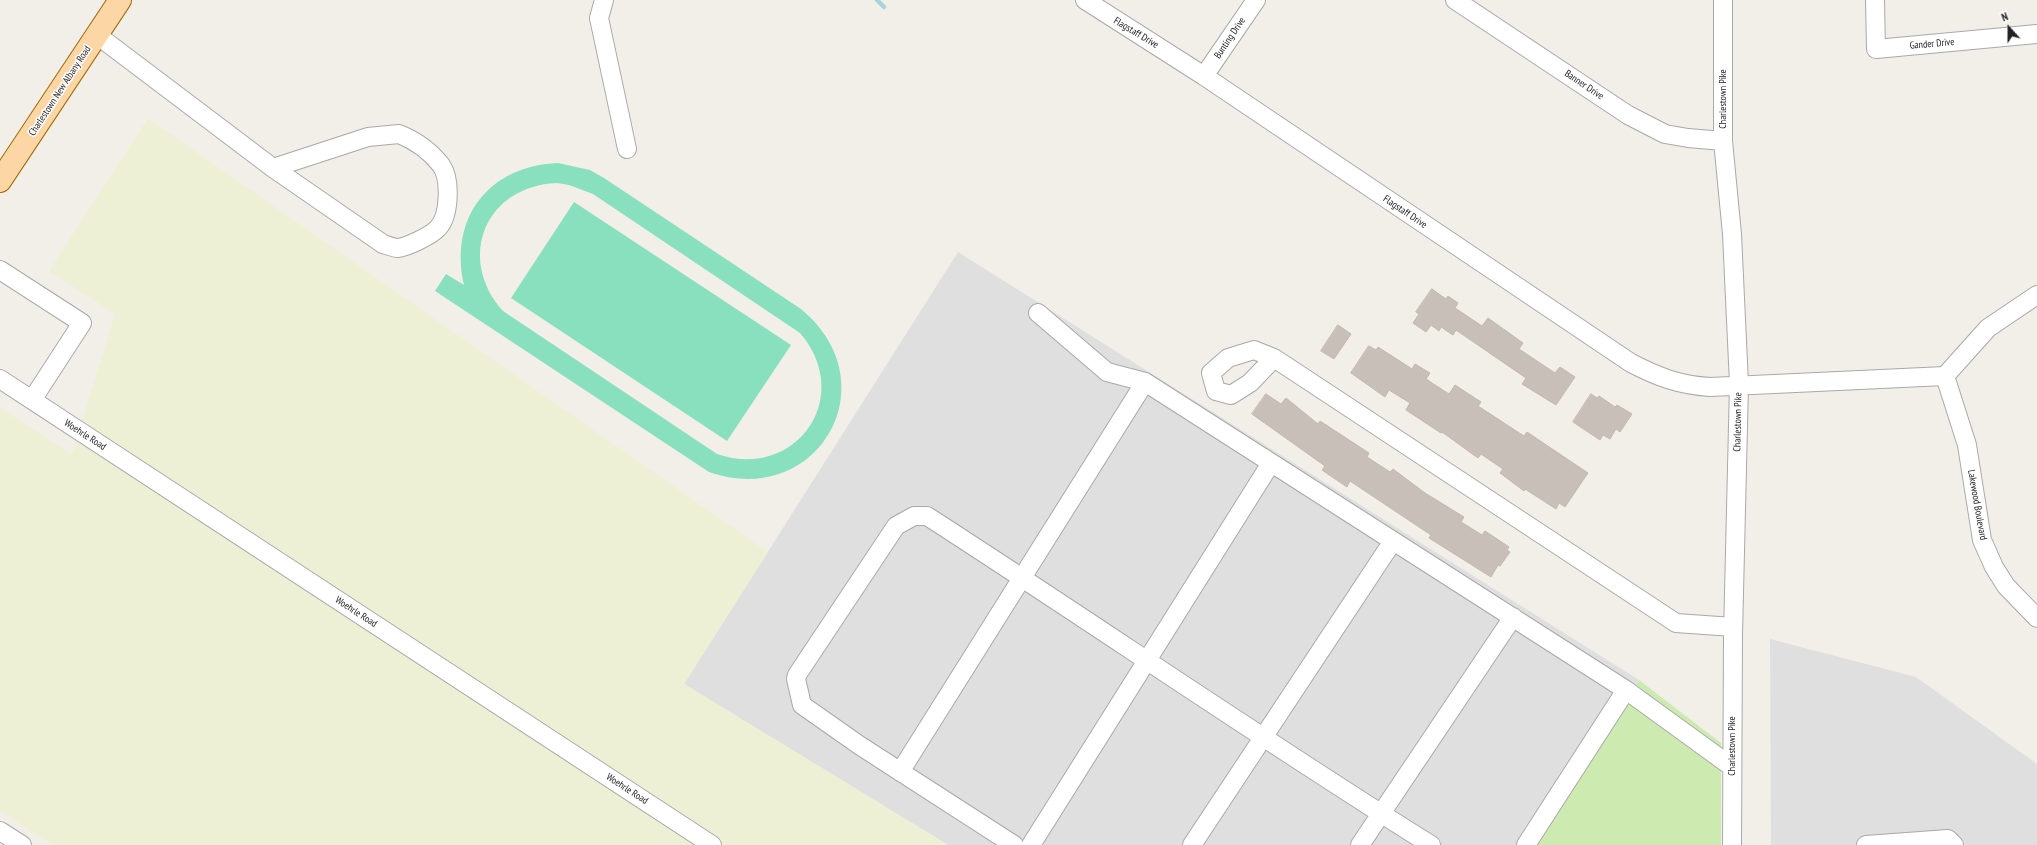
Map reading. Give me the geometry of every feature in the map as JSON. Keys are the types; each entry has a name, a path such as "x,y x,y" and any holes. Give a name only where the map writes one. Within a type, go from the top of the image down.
{"main road":[{"name":"Charlestown New Albany Road","path":"0,181 120,0"}],"street":[{"path":"604,0 599,18 627,148"},
{"name":"Flagstaff Drive","path":"1085,0 1204,76 1631,363 1658,377 1686,385 1710,387 1739,384"},
{"name":"Bunting Drive","path":"1204,76 1256,0"},
{"name":"Banner Drive","path":"1455,0 1628,115 1665,134 1688,138 1723,141"},
{"name":"Charlestown Pike","path":"1723,0 1723,141 1732,234 1739,384 1733,626 1732,845"},
{"name":"Gander Drive","path":"1875,0 1876,49 2037,34"},
{"path":"97,35 273,168 383,244 398,248 418,241 437,229 444,216 449,190 442,166 411,138 399,134 368,137 273,168"},
{"path":"0,270 82,323 32,400"},
{"path":"1739,384 1945,376 1988,328 2037,295"},
{"path":"1038,313 1108,372 1145,382 1626,690 1732,767"},
{"path":"1274,358 1676,622 1733,626"},
{"name":"Lakewood Boulevard","path":"1945,376 1967,445 1982,540 1994,567 2006,586 2036,617"},
{"name":"Woehrle Road","path":"0,379 712,845"},
{"path":"900,772 1145,382"},
{"path":"1032,845 1271,463"},
{"path":"1014,845 900,772 802,705 796,679 797,675 896,526 914,516 927,516 1263,738 1431,845"},
{"path":"1192,845 1393,540"},
{"path":"1360,845 1513,618"},
{"path":"1526,845 1626,690"},
{"path":"0,831 22,845"},
{"path":"1866,845 1948,839 1954,845"}],"shaded area":[{"path":"958,252 1639,680 1535,845 948,845 684,684"},
{"path":"1770,639 1916,677 2037,764 2037,845 1771,845"}],"green space":[{"path":"148,118 768,552 684,684 948,845 52,845 0,811 0,408 72,454 115,314 49,271"},
{"path":"558,163 590,170 801,309 827,339 840,371 840,403 830,432 810,457 782,473 748,479 709,472 435,291 446,274 464,285 461,260 463,238 469,217 480,200 494,185 512,174 534,166","holes":["557,183 569,185 593,194 800,333 815,358 821,383 819,407 809,428 792,444 771,455 746,459 717,454 503,311 489,290 481,269 480,248 485,228 496,211 512,197 532,187"]},
{"path":"574,202 791,345 727,441 511,298"},
{"path":"1639,680 1721,743 1721,845 1535,845"}],"building":[{"path":"1432,289 1446,299 1448,296 1458,303 1455,308 1482,326 1488,318 1523,343 1519,349 1555,373 1560,367 1575,377 1556,405 1522,384 1526,378 1456,330 1453,335 1441,327 1439,331 1431,325 1426,332 1413,323 1419,314 1416,312"},
{"path":"1338,325 1351,334 1334,359 1321,351"},
{"path":"1369,346 1376,350 1378,347 1412,369 1415,364 1430,373 1426,379 1449,394 1455,385 1481,402 1478,406 1524,436 1527,432 1588,473 1565,507 1559,503 1556,509 1525,489 1524,491 1500,473 1503,469 1481,454 1478,458 1442,432 1441,433 1406,410 1410,403 1389,390 1385,397 1351,373"},
{"path":"1266,394 1281,404 1286,398 1318,424 1320,421 1369,453 1367,457 1390,472 1393,469 1425,493 1464,517 1461,522 1482,535 1485,531 1509,547 1507,550 1510,552 1500,566 1498,565 1491,577 1429,538 1431,535 1350,481 1347,487 1322,470 1325,466 1252,414"},
{"path":"1591,394 1597,398 1599,396 1615,407 1617,405 1632,414 1620,432 1616,429 1610,439 1603,435 1600,440 1573,422"}],"waterway":[{"path":"877,0 884,7"}]}
